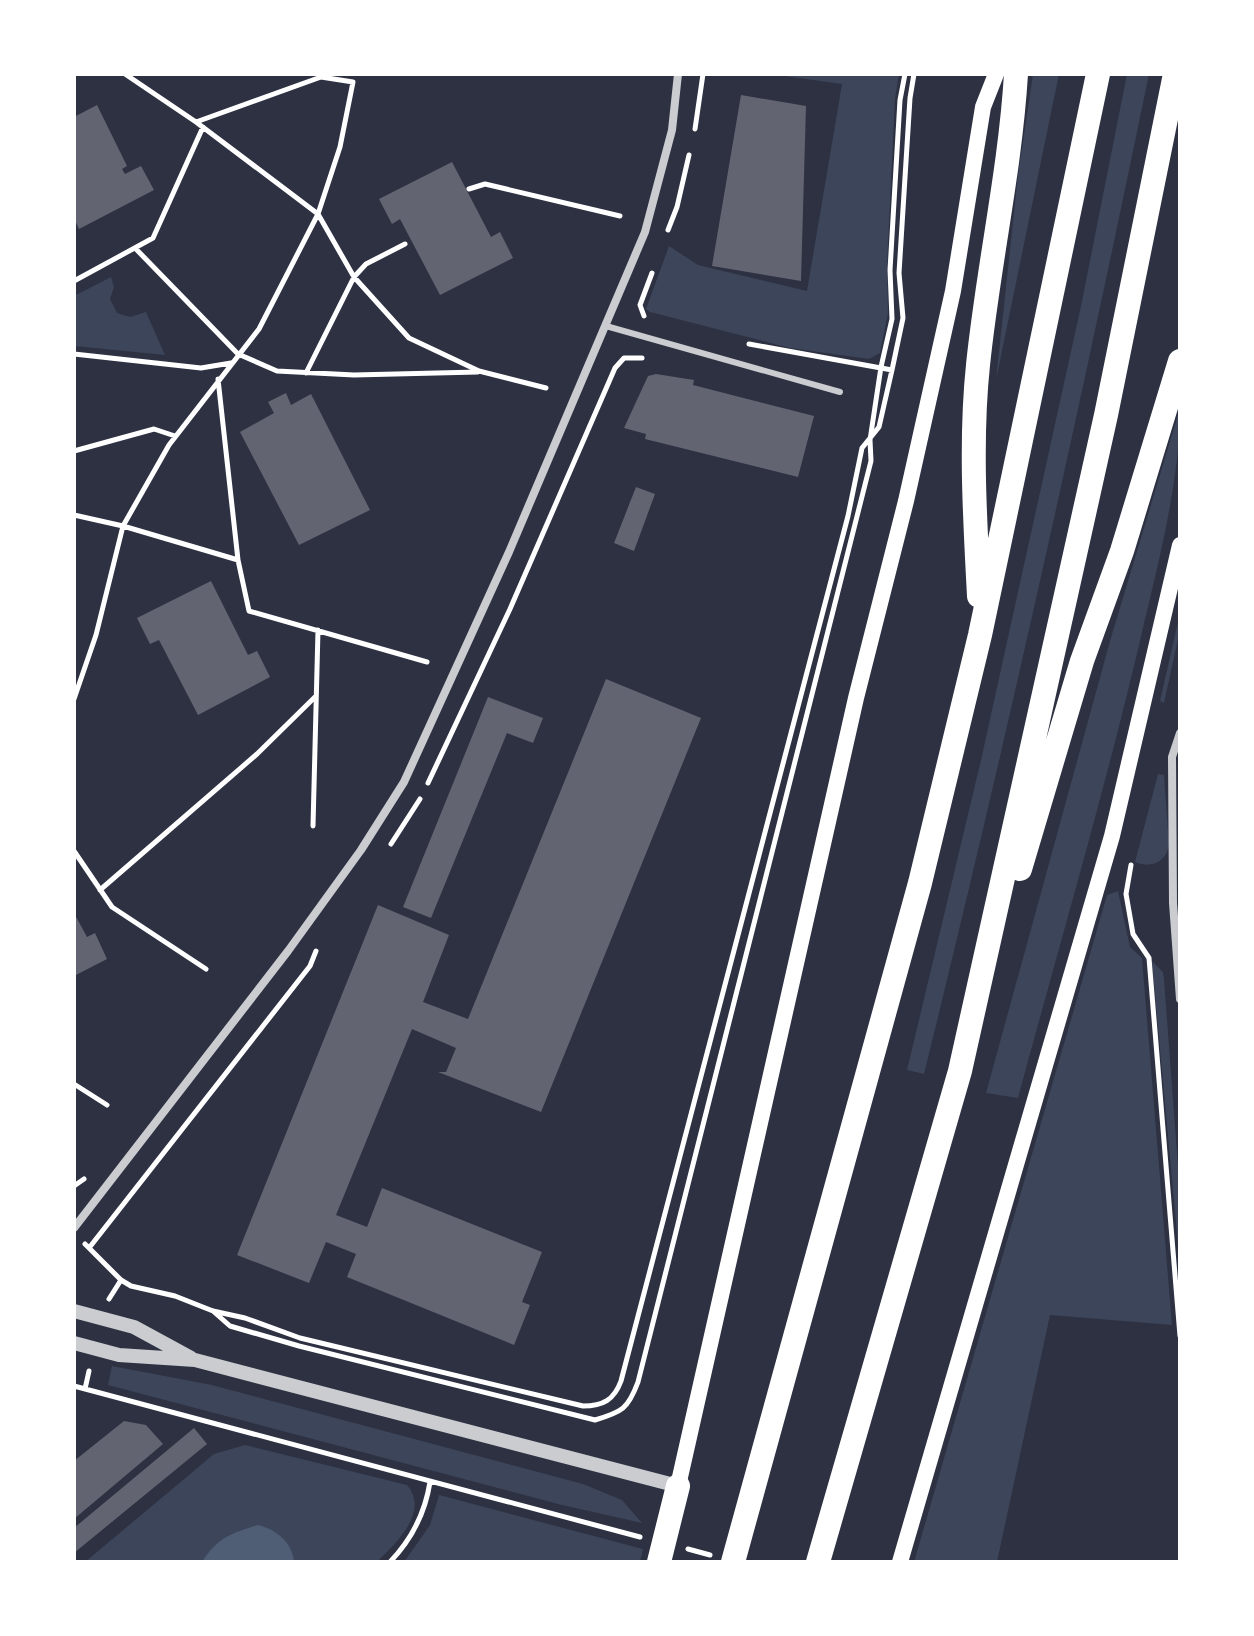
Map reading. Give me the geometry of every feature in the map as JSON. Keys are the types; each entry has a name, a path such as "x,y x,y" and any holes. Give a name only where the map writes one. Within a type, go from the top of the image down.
{"highway":[{"path":"980,635 975,490 978,365 1011,140 1016,74"},
{"path":"733,1562 920,883 980,635 1098,74"},
{"path":"960,1071 1106,415 1175,74"},
{"path":"818,1562 1082,661 1122,551 1180,361"},
{"path":"659,1562 678,1486"}],"main road":[{"path":"678,1486 856,698 909,486 953,291 983,107 996,74"},
{"path":"900,1562 1112,836 1180,545"}],"street":[{"path":"74,1228 288,951 361,850 404,782 503,564 645,232 672,130 678,74"},
{"path":"1180,733 1172,757 1172,771 1173,903 1180,999"},
{"path":"74,1311 134,1327 195,1360"},
{"path":"74,1343 119,1355 195,1360 678,1486"}],"lane":[{"path":"606,326 840,392"}],"path":[{"path":"125,74 203,127 318,214 354,277 409,338 479,371 546,388"},
{"path":"74,699 96,635 123,526 175,436 259,329 318,214 340,147 353,74"},
{"path":"693,136 703,74"},
{"path":"213,1311 230,1326 585,1418 595,1420 624,1410 635,1390 642,1367 871,461 870,440 892,319 890,270 900,100 905,74"},
{"path":"85,1245 131,1286 175,1296 300,1338 583,1406 603,1405 618,1391 844,531 862,448 879,427 892,370 903,318 899,273 914,74"},
{"path":"196,122 323,76 353,82"},
{"path":"74,281 153,238 203,127"},
{"path":"666,235 677,207 690,150"},
{"path":"469,189 485,184 620,216"},
{"path":"306,373 354,277 366,264 405,244"},
{"path":"135,248 238,354 277,371 354,375 479,371"},
{"path":"647,319 641,313 640,305 656,263"},
{"path":"736,341 892,370"},
{"path":"74,354 201,368 232,363"},
{"path":"218,379 238,560 249,611 427,662"},
{"path":"74,451 154,429 175,436"},
{"path":"74,515 238,560"},
{"path":"313,826 318,630"},
{"path":"100,890 257,754 316,696"},
{"path":"74,851 112,907 206,969"},
{"path":"74,1084 107,1105"},
{"path":"107,1308 121,1280"},
{"path":"85,1389 90,1366"},
{"path":"74,1386 559,1516"},
{"path":"390,1562 417,1526 430,1482"}],"shaded area":[{"path":"770,74 899,74 895,99 887,265 888,313 880,353 869,359 790,348 646,309 669,246 698,265 807,291 842,84"},
{"path":"1033,74 1059,74 996,380 1018,175"},
{"path":"1127,74 1149,74 1041,575 924,1074 907,1070 981,760 1081,306"},
{"path":"111,277 114,287 110,299 117,313 130,317 146,312 165,355 74,346 74,296"},
{"path":"1180,408 1172,496 1153,584 1112,756 1018,1098 986,1093 1110,641"},
{"path":"1180,613 1180,630 1164,703 1160,701"},
{"path":"1158,774 1164,775 1169,845 1161,860 1147,865 1135,862"},
{"path":"1118,891 1130,947 1142,958 1172,1325 1050,1315 997,1562 914,1562 1107,895"},
{"path":"1152,961 1163,972 1164,979 1180,1193 1180,1267"},
{"path":"112,1366 212,1385 583,1484 622,1500 642,1523 562,1505 108,1385"},
{"path":"245,1445 407,1485 413,1495 413,1516 401,1536 377,1562 85,1562 214,1454"},
{"path":"439,1495 643,1549 640,1562 404,1562 430,1525"},
{"path":"258,1525 282,1538 290,1548 294,1562 202,1562 213,1547 226,1538"}],"building":[{"path":"741,95 806,106 801,281 712,266"},
{"path":"97,105 127,166 122,169 125,174 141,166 154,190 79,229 74,218 74,117"},
{"path":"452,162 491,237 500,232 513,258 440,295 400,219 392,224 379,199"},
{"path":"656,374 694,380 693,385 814,416 798,477 645,439 646,434 624,428 648,376"},
{"path":"286,393 291,405 311,394 370,510 299,545 240,432 274,413 268,402"},
{"path":"636,487 655,494 634,551 614,543"},
{"path":"211,581 248,655 257,651 270,677 198,715 159,640 150,644 137,618"},
{"path":"606,679 701,718 541,1112 438,1072 446,1072 456,1048 412,1029 336,1215 367,1227 382,1188 542,1252 522,1302 530,1305 514,1345 347,1277 356,1254 326,1242 309,1283 237,1255 378,905 449,935 423,1002 468,1019"},
{"path":"488,697 543,718 533,743 507,733 431,918 403,907"},
{"path":"74,913 87,937 95,933 107,959 74,976"},
{"path":"124,1421 146,1425 163,1444 74,1519 74,1461"},
{"path":"194,1428 207,1444 74,1553 74,1528"}]}
